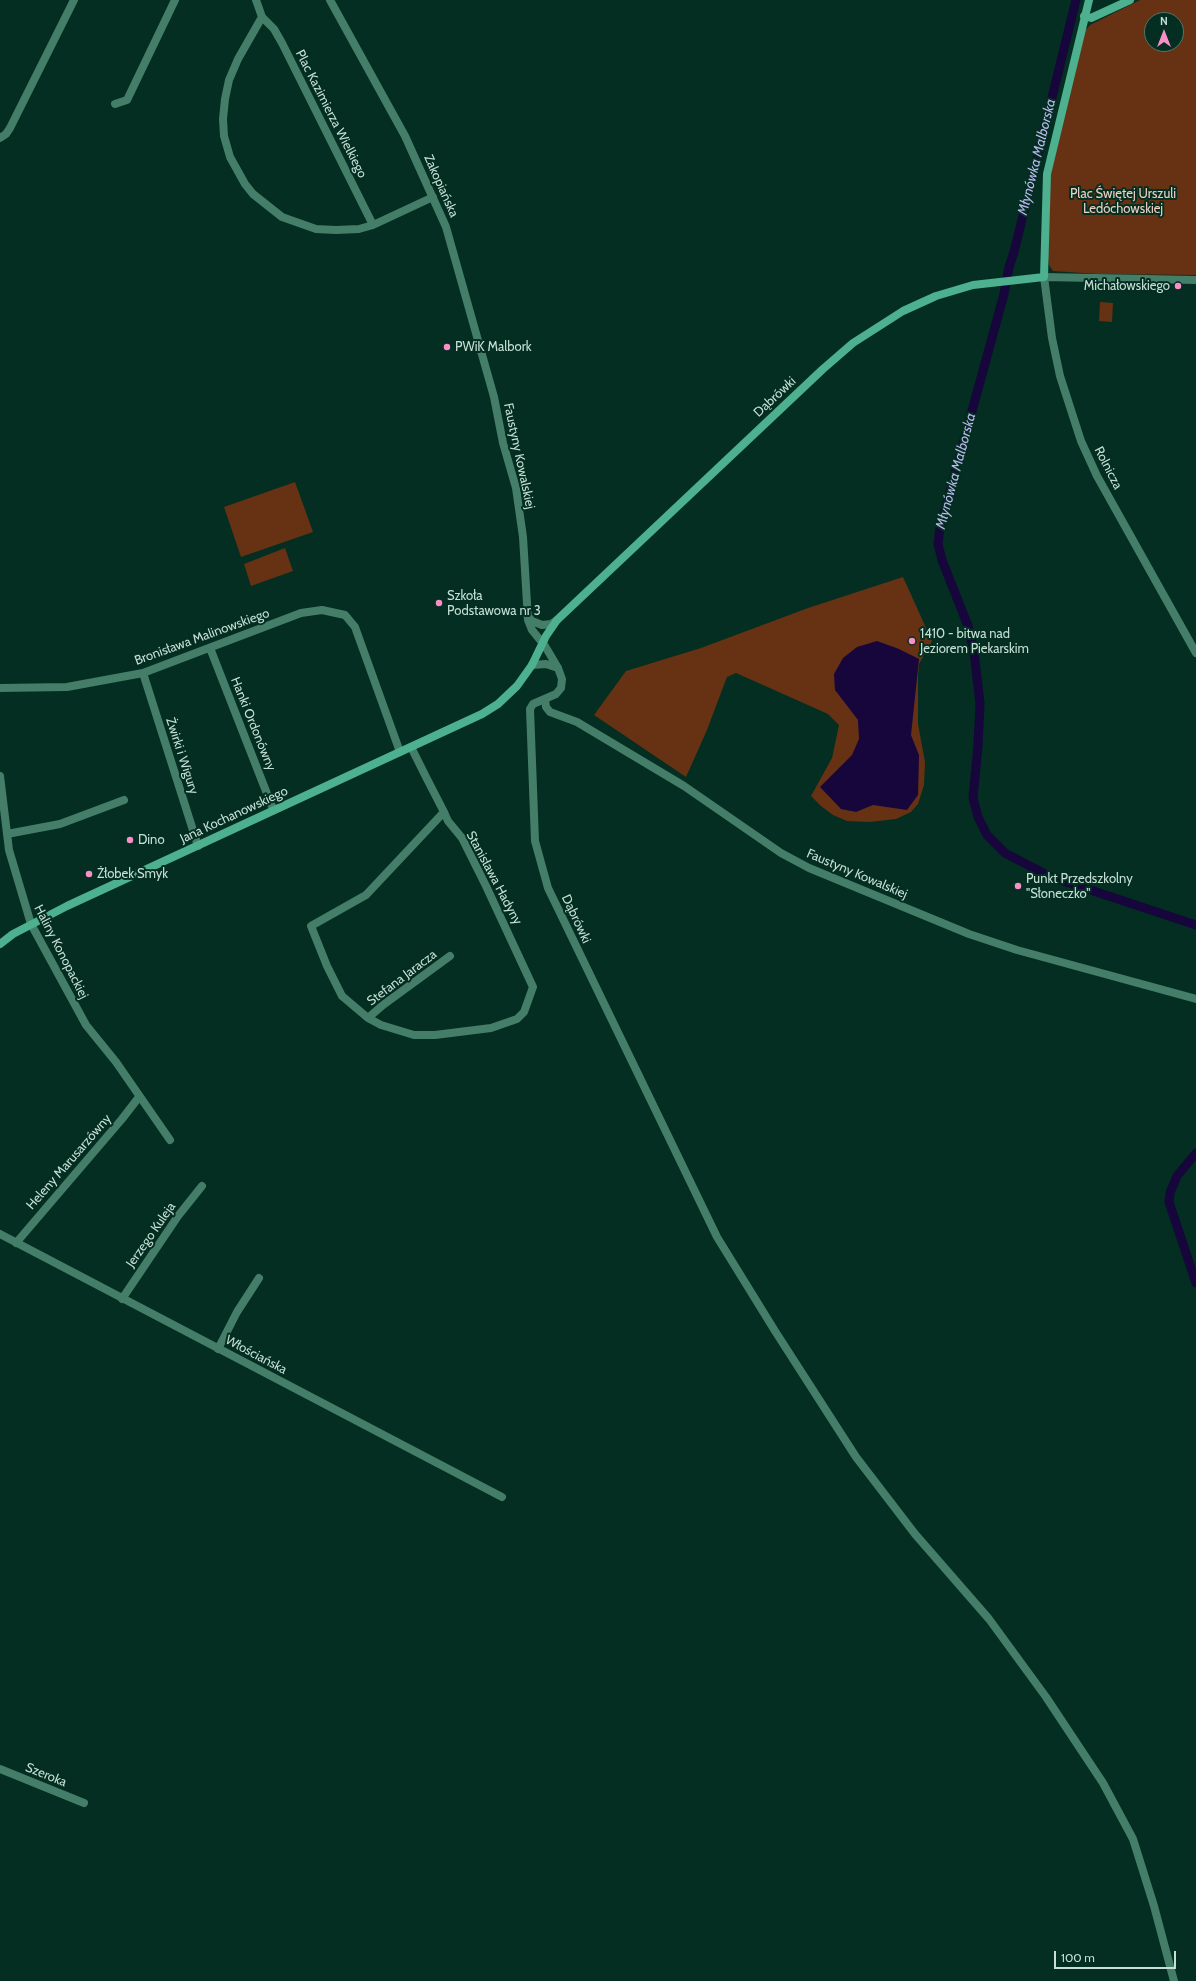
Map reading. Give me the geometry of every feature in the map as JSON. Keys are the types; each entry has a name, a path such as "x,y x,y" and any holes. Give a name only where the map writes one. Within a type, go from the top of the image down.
{"street":[{"path":"0,138 6,134 10,128 74,0"},
{"path":"115,104 127,100 175,0"},
{"path":"256,0 262,18 238,59 229,80 225,99 224,136 230,157 236,170 253,194 266,206 282,217 316,229 336,230 358,229 374,225 433,197"},
{"name":"Zakopiańska","path":"330,0 405,136 446,227 494,397"},
{"path":"1089,0 1047,174 1044,277 1196,280"},
{"path":"1084,16 1091,18 1130,0"},
{"name":"Plac Kazimierza Wielkiego","path":"262,18 274,29 282,43 374,225"},
{"name":"Dąbrówki","path":"532,666 542,643 557,620 823,368 853,342 889,319 922,302 960,288 996,282 1044,277"},
{"name":"Rolnicza","path":"1044,277 1052,338 1065,396 1081,441 1097,476 1196,652"},
{"name":"Faustyny Kowalskiej","path":"494,397 503,443 516,488 523,537 527,615 532,630 558,668"},
{"name":"Bronisława Malinowskiego","path":"0,688 67,687 144,673 300,613 322,610 345,614 355,628 400,752"},
{"path":"527,615 532,620 542,625 550,624 557,620"},
{"name":"Hanki Ordonówny","path":"210,648 273,809"},
{"path":"532,666 546,664 558,668 561,676 561,688 556,694 545,700"},
{"name":"Jana Kochanowskiego","path":"0,944 13,934 31,924 113,884 482,714 506,698 532,666"},
{"name":"Żwirki i Wigury","path":"144,673 198,846"},
{"name":"Dąbrówki","path":"545,700 533,704 530,713 535,841 548,888 717,1237 856,1457 915,1534 989,1618 1046,1697 1103,1783 1133,1838 1154,1906 1174,1981"},
{"name":"Faustyny Kowalskiej","path":"545,700 546,707 550,712 577,722 684,786 781,853 809,868 969,934 1017,950 1196,999"},
{"name":"Stanisława Hadyny","path":"368,1018 380,1025 414,1036 435,1035 504,1024 517,1019 524,1012 529,1002 533,987 510,935 462,838 448,821 410,747"},
{"name":"Haliny Konopackiej","path":"0,776 9,850 31,924 86,1025 116,1062 139,1097"},
{"path":"7,834 60,824 124,800"},
{"path":"368,1018 342,996 327,966 312,926 366,895 444,812"},
{"name":"Stefana Jaracza","path":"368,1018 450,956"},
{"path":"139,1097 170,1140"},
{"name":"Heleny Marusarzówny","path":"16,1243 139,1097"},
{"name":"Jerzego Kuleja","path":"122,1298 178,1216 202,1186"},
{"name":"Włościańska","path":"0,1234 502,1497"},
{"path":"218,1349 236,1312 259,1278"},
{"name":"Szeroka","path":"0,1770 84,1803"}],"green space":[{"name":"Plac Świętej Urszuli Ledóchowskiej","path":"1140,0 1196,0 1196,275 1098,274 1053,271 1049,265 1050,176 1084,32 1090,25"},
{"path":"1100,302 1113,303 1112,322 1099,321"},
{"path":"295,482 313,532 241,557 224,507"},
{"path":"285,548 293,571 251,586 244,564"},
{"path":"903,577 932,641 919,664 918,675 918,724 925,762 924,785 918,804 911,812 896,819 870,822 847,821 833,815 821,806 811,796 832,758 839,725 828,714 736,673 727,677 707,730 686,777 594,715 626,671 701,648 808,608"}],"shaded area":[{"path":"877,641 899,649 919,659 911,735 919,755 918,795 907,810 873,805 856,812 841,809 820,787 852,755 859,739 858,720 835,690 834,674 843,658 857,647"}],"waterway":[{"name":"Młynówka Malborska","path":"1076,0 1009,267 1004,294 940,528 938,544 942,560 968,626 974,652 980,703 973,798 978,817 987,835 1005,853 1051,877 1196,925"},
{"name":"Młynówka Malborska","path":"1196,1153 1177,1176 1170,1193 1169,1202 1196,1283"}],"place":[{"name":"Michałowskiego","path":"1178,286"},
{"name":"PWiK Malbork","path":"447,347"},
{"name":"Szkoła Podstawowa nr 3","path":"439,603"},
{"name":"1410 - bitwa nad Jeziorem Piekarskim","path":"912,641"},
{"name":"Dino","path":"130,840"},
{"name":"Żłobek Smyk","path":"89,874"},
{"name":"Punkt Przedszkolny \"Słoneczko\"","path":"1018,886"}]}
